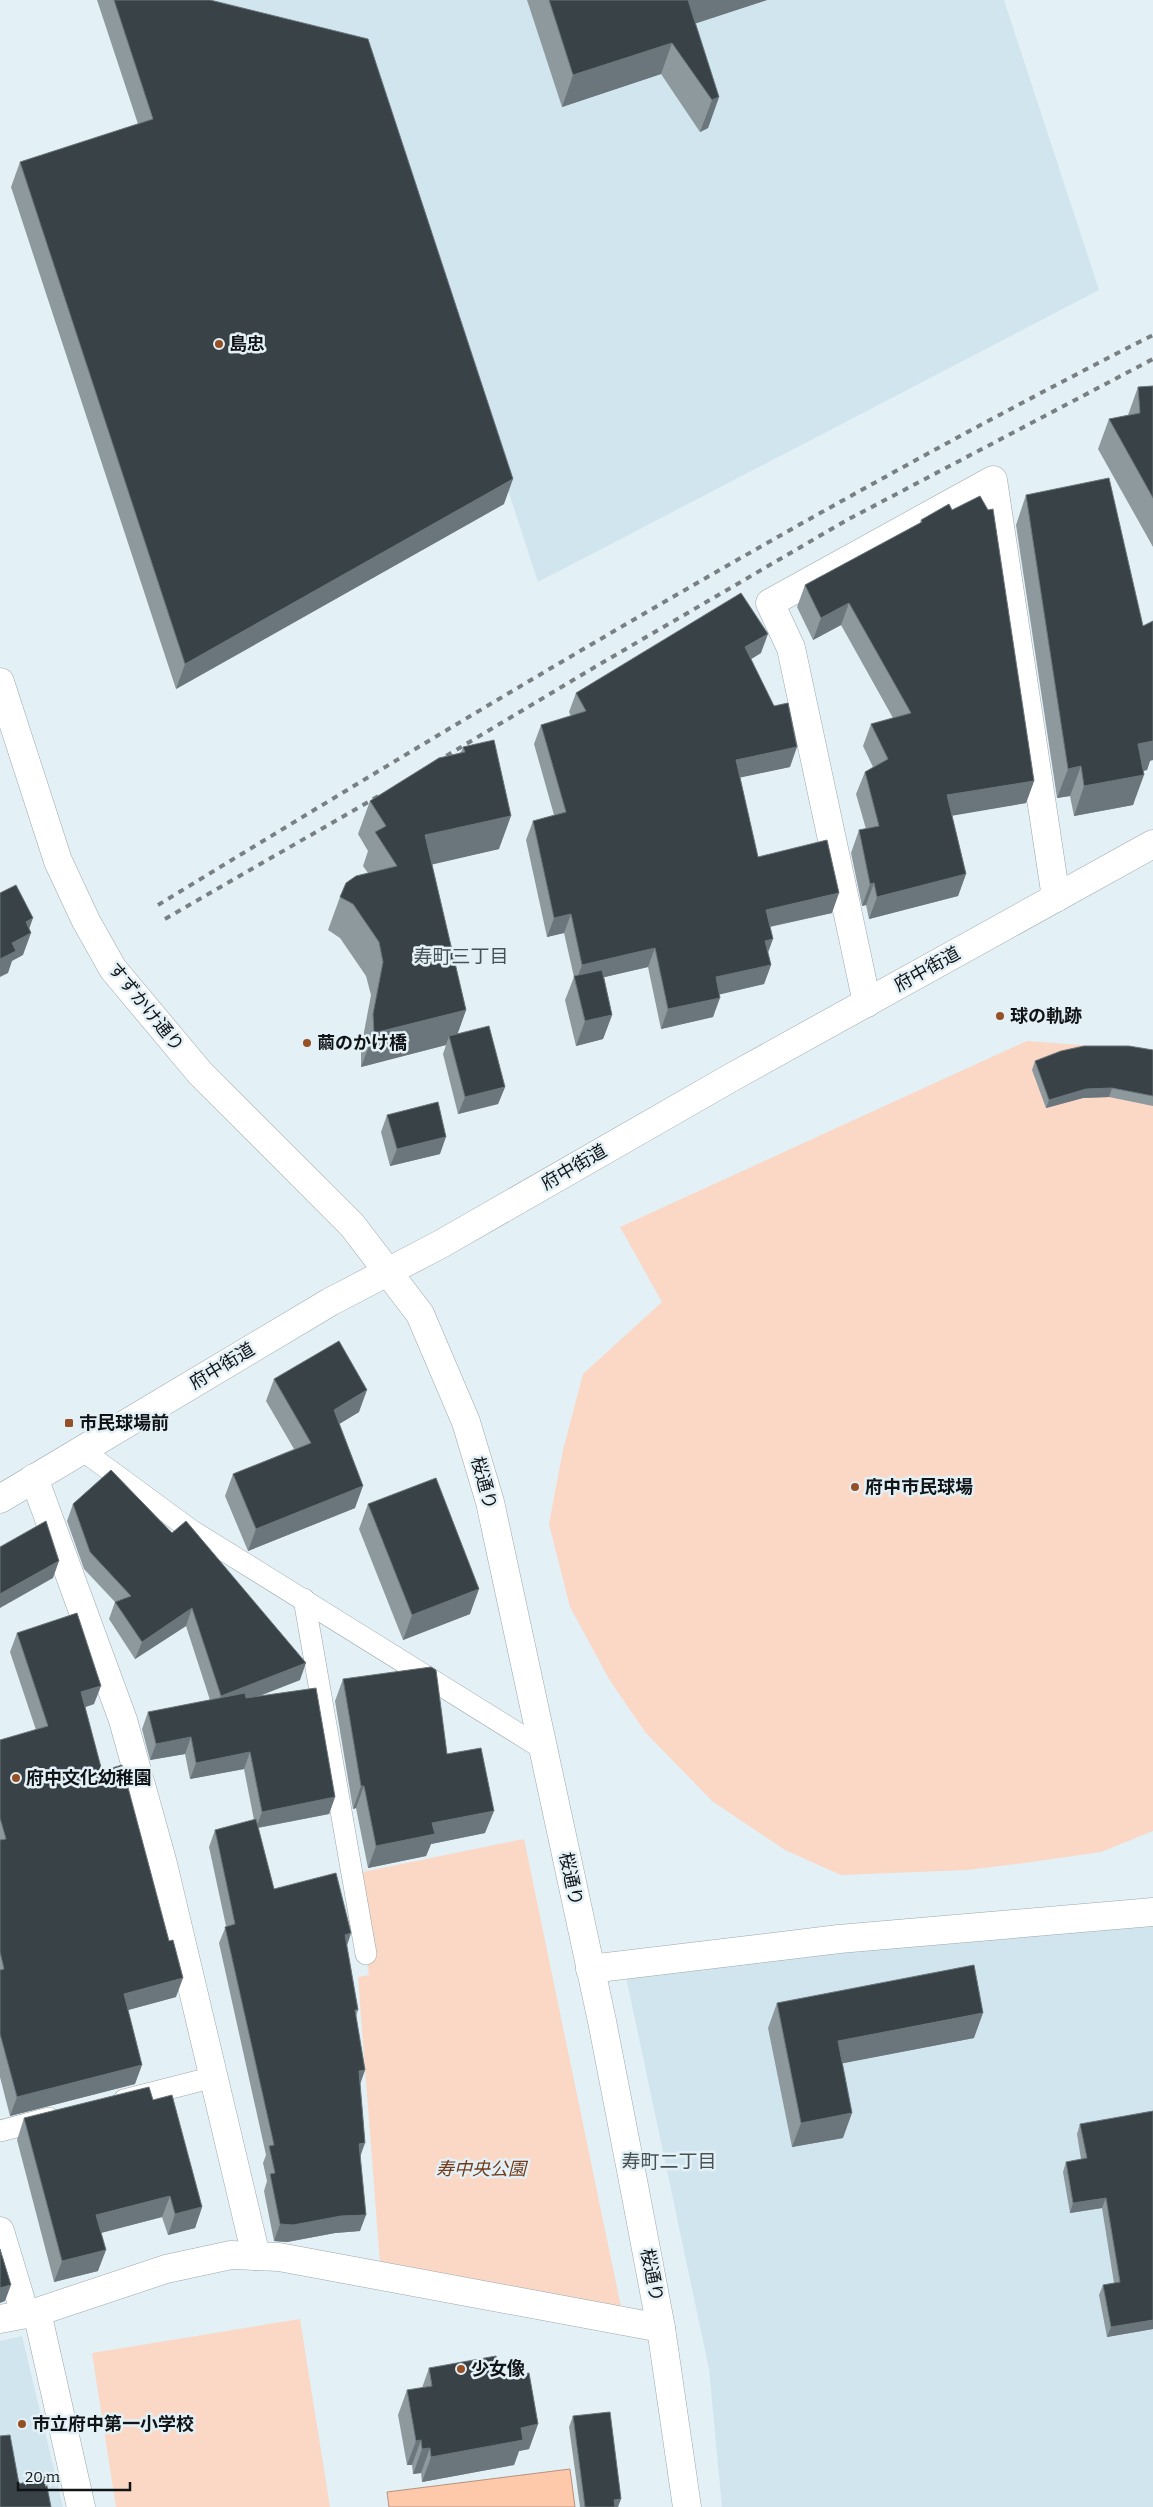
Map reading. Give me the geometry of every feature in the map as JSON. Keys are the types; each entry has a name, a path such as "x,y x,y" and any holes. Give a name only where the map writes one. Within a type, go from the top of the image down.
{"street":[{"path":"867,1003 791,648 770,603 993,480 1056,898"},
{"name":"すずかけ通り","path":"0,682 58,861 86,922 113,969 200,1073 352,1225 388,1272"},
{"name":"府中街道","path":"0,1498 330,1302 388,1272 1153,844"},
{"name":"桜通り","path":"388,1272 420,1314 466,1422 490,1502 590,1969 662,2328 687,2507"},
{"path":"34,1478 123,1720 163,1864 256,2256"},
{"path":"590,1969 839,1939 1153,1912"},
{"path":"0,2231 21,2315 81,2507"},
{"path":"21,2315 166,2269 231,2255 279,2257 662,2328"}],"lane":[{"path":"82,1450 191,1530 543,1749"},
{"path":"304,1599 366,1954"},
{"path":"102,2105 214,2077"},
{"path":"0,2131 65,2114"}],"shaded area":[{"path":"135,0 1004,0 1099,290 538,582 367,58"},
{"path":"1153,1920 1153,2507 722,2507 709,2369 625,1972"},
{"name":"市立府中第一小学校","path":"22,2336 63,2507 0,2507 0,2341"},
{"path":"570,2469 575,2507 389,2507 387,2492"}],"green space":[{"name":"府中市民球場","path":"1027,1041 1133,1049 1153,1058 1153,1831 1101,1852 1024,1863 967,1870 841,1875 785,1850 712,1801 645,1732 609,1679 570,1607 549,1524 563,1450 583,1374 662,1302 620,1227"},
{"name":"寿中央公園","path":"524,1839 622,2312 380,2263 358,1977 369,1975 353,1874"},
{"path":"300,2319 330,2507 116,2507 92,2353"}],"building":[{"path":"114,0 210,0 368,39 513,479 185,664 20,162 153,119"},
{"path":"549,0 688,0 719,97 712,100 672,43 573,75"},
{"path":"1153,386 1153,498 1109,419 1140,413 1138,387"},
{"path":"1109,478 1143,626 1153,621 1153,741 1138,744 1144,775 1084,786 1081,766 1068,769 1026,495"},
{"path":"980,496 988,510 993,509 1034,781 947,795 966,874 877,897 874,883 870,884 859,830 879,826 865,772 888,759 871,724 911,713 849,603 821,618 805,585 922,522 921,520 949,504 952,510"},
{"path":"741,593 768,634 745,647 774,706 788,703 797,747 736,760 758,857 827,840 839,893 766,910 773,939 765,941 771,965 716,977 720,998 668,1009 655,948 582,965 571,914 554,918 533,821 566,812 541,725 586,711 576,693"},
{"path":"494,740 511,816 425,835 466,1010 374,1033 373,1014 383,962 379,942 353,904 340,897 346,883 356,876 397,866 375,832 386,826 370,801 439,758 465,752 463,747"},
{"path":"16,885 33,918 26,922 31,933 12,943 16,951 0,959 0,893"},
{"path":"602,970 612,1015 585,1021 574,976"},
{"path":"489,1026 505,1087 465,1097 449,1036"},
{"path":"1084,1046 1129,1046 1153,1050 1153,1096 1112,1088 1086,1089 1049,1100 1035,1061 1061,1051"},
{"path":"438,1102 446,1137 397,1149 387,1115"},
{"path":"339,1341 367,1390 334,1410 363,1486 256,1529 233,1474 311,1443 274,1379"},
{"path":"111,1470 172,1533 186,1521 306,1663 221,1696 192,1608 142,1642 115,1602 131,1596 90,1552 73,1504"},
{"path":"436,1478 479,1589 412,1615 368,1504"},
{"path":"46,1521 59,1561 0,1594 0,1547"},
{"path":"77,1613 101,1686 81,1692 102,1771 122,1765 169,1941 173,1940 183,1978 124,1994 142,2065 17,2097 0,2034 0,1970 4,1969 0,1952 0,1840 6,1839 0,1818 0,1740 48,1726 17,1633"},
{"path":"431,1667 436,1670 447,1754 481,1748 494,1811 432,1823 435,1834 376,1846 364,1786 361,1786 343,1679"},
{"path":"316,1688 335,1797 262,1812 250,1752 196,1763 191,1737 156,1744 148,1712 245,1693 246,1698"},
{"path":"256,1819 274,1889 336,1873 351,1933 345,1935 358,2010 355,2010 365,2070 359,2071 365,2143 359,2144 366,2215 341,2216 293,2225 280,2224 270,2174 275,2173 269,2146 274,2145 225,1927 235,1924 215,1830"},
{"path":"974,1965 983,2013 838,2041 852,2113 801,2123 777,2003"},
{"path":"149,2087 153,2100 172,2095 202,2207 175,2214 170,2196 96,2215 106,2250 62,2261 24,2118"},
{"path":"1153,2111 1153,2320 1111,2327 1103,2285 1120,2282 1106,2198 1073,2203 1066,2162 1087,2158 1080,2124"},
{"path":"0,2249 11,2285 0,2288"},
{"path":"496,2356 501,2378 529,2373 538,2424 521,2428 523,2440 431,2457 430,2448 422,2449 421,2440 416,2441 407,2390 432,2386 429,2368"},
{"path":"610,2412 621,2499 614,2500 615,2507 585,2507 573,2416"},
{"path":"10,2435 19,2484 45,2476 51,2507 0,2507 0,2436"}],"railway":[{"path":"158,905 403,756 650,610 900,469 1153,335"},
{"path":"436,762 847,520 1153,359"},
{"path":"165,919 382,794"}],"place":[{"name":"島忠","path":"219,344"},
{"name":"球の軌跡","path":"1000,1016"},
{"name":"繭のかけ橋","path":"307,1043"},
{"name":"市民球場前","path":"69,1423"},
{"name":"府中市民球場","path":"855,1487"},
{"name":"府中文化幼稚園","path":"16,1778"},
{"name":"少女像","path":"461,2369"},
{"name":"市立府中第一小学校","path":"22,2424"}],"district":[{"name":"寿町三丁目","path":"461,956"},
{"name":"寿町二丁目","path":"669,2161"}]}
